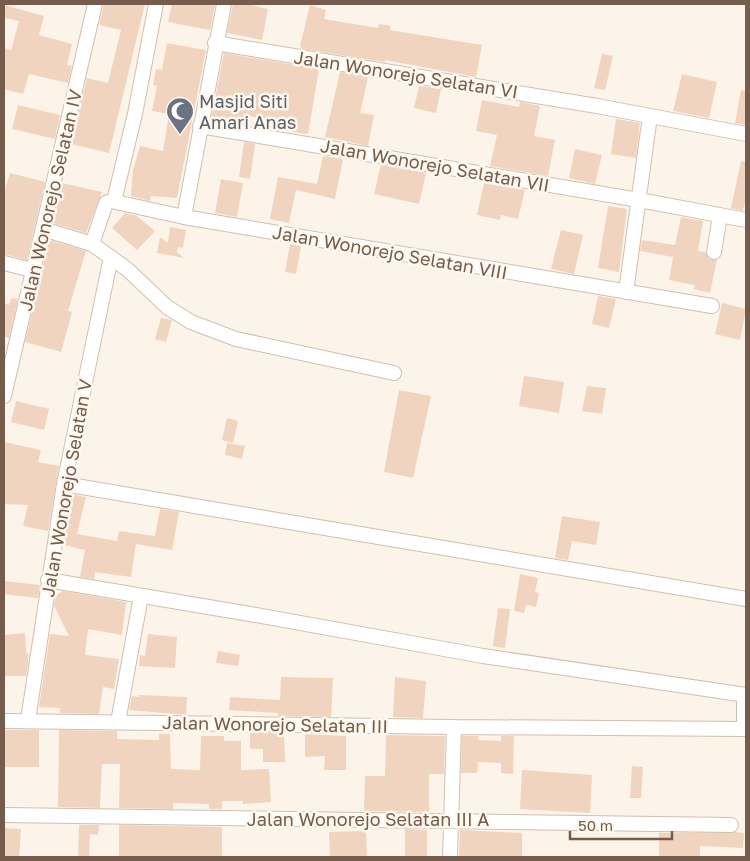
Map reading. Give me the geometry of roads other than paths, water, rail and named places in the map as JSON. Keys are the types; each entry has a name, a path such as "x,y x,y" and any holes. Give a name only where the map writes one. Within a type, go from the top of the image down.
{"street":[{"name":"Jalan Wonorejo Selatan IV","path":"4,396 95,4"},
{"path":"119,202 156,4"},
{"path":"92,244 106,203 119,202 184,217 215,43 224,4"},
{"name":"Jalan Wonorejo Selatan VI","path":"215,43 597,106 746,134"},
{"path":"626,292 650,116"},
{"name":"Jalan Wonorejo Selatan VII","path":"200,126 639,200 746,220"},
{"path":"714,252 720,216"},
{"name":"Jalan Wonorejo Selatan VIII","path":"184,217 712,306"},
{"path":"43,228 92,244 127,268 167,307 212,332 236,339 394,372"},
{"name":"Jalan Wonorejo Selatan V","path":"28,720 64,484 111,257"},
{"path":"4,263 32,270"},
{"path":"64,484 746,599"},
{"path":"48,580 482,656 745,695"},
{"path":"118,722 141,596"},
{"name":"Jalan Wonorejo Selatan III","path":"4,720 454,727 744,729 745,695"},
{"path":"450,857 454,727"},
{"name":"Jalan Wonorejo Selatan III A","path":"4,815 731,825"}],"place":[{"name":"Masjid Siti Amari Anas","path":"180,135"}]}
